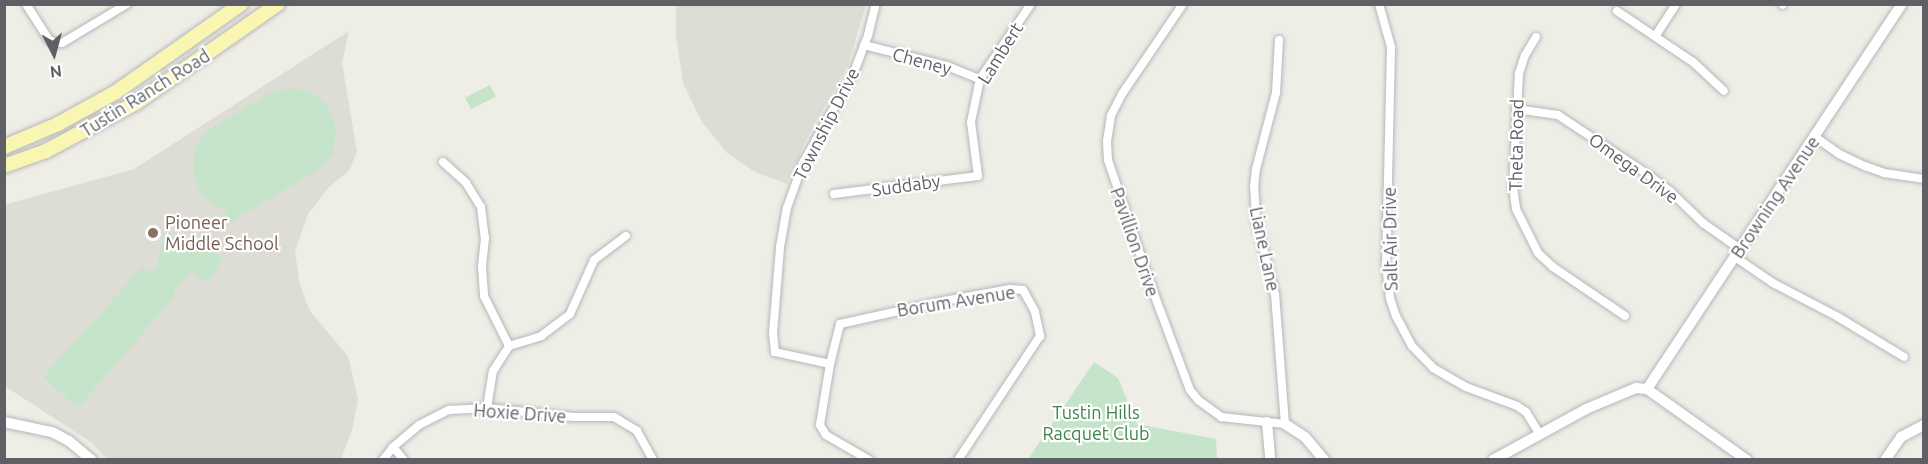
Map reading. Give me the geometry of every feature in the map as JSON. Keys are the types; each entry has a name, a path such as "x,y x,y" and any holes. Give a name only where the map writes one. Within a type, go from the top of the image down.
{"main road":[{"name":"Tustin Ranch Road","path":"4,166 46,151 136,103 278,4"},
{"name":"Tustin Ranch Road","path":"4,147 58,124 116,93 233,6"},
{"path":"233,6 248,26"}],"street":[{"path":"26,4 49,40 56,44 62,43 127,4"},
{"name":"Township Drive","path":"830,364 776,352 772,342 779,256 790,197 811,146 854,72 876,4"},
{"name":"Lambert","path":"978,176 971,122 980,79 1031,4"},
{"name":"Pavillion Drive","path":"1183,4 1122,94 1111,116 1107,141 1108,160 1153,294 1190,390 1198,400 1221,417 1285,424"},
{"name":"Salt Air Drive","path":"1379,4 1391,47 1386,265 1388,285 1396,316 1412,346 1433,368 1466,387 1517,406 1526,412 1540,434"},
{"path":"1656,36 1676,4"},
{"name":"Browning Avenue","path":"1647,389 1902,4"},
{"path":"1617,10 1692,62 1724,91"},
{"name":"Theta Road","path":"1536,37 1525,55 1519,73 1514,187 1516,209 1524,230 1538,253 1553,267 1625,316"},
{"name":"Liane Lane","path":"1279,40 1276,93 1256,169 1254,187 1256,220 1275,295 1285,424"},
{"name":"Cheney","path":"864,45 947,66 980,79"},
{"name":"Omega Drive","path":"1516,109 1558,115 1671,192 1703,223 1773,283 1848,323 1904,357"},
{"path":"1815,137 1839,154 1864,166 1893,175 1923,178"},
{"path":"443,162 466,183 481,207 484,238 482,266 484,296 508,346"},
{"name":"Suddaby","path":"834,194 978,176"},
{"path":"487,408 493,371 508,346 541,336 570,314 581,284 594,260 626,236"},
{"name":"Borum Avenue","path":"830,364 840,324 900,309 1010,288 1023,290 1035,312 1040,336 958,459"},
{"path":"830,364 820,425 826,435 869,459"},
{"path":"1497,459 1586,409 1636,388 1647,389 1746,459"},
{"name":"Hoxie Drive","path":"383,459 393,447 419,425 449,410 487,408 574,417 614,417 637,431 653,459"},
{"path":"4,422 52,432 69,441 92,459"},
{"path":"1267,422 1270,459"},
{"path":"1285,424 1305,437 1324,459"},
{"path":"1885,459 1901,437 1923,425"},
{"path":"393,447 404,459"}],"shaded area":[{"path":"676,5 866,5 848,65 805,142 787,184 755,172 727,153 702,122 683,83 676,36"},
{"name":"Pioneer Middle School","path":"349,31 342,63 357,152 349,171 329,187 308,214 295,252 300,285 310,311 348,356 358,399 352,430 341,459 107,459 92,443 6,387 4,205 134,169"}],"green space":[{"path":"490,85 496,97 471,109 465,98"},
{"path":"283,89 297,89 313,93 328,106 336,128 332,155 319,169 219,229 214,220 229,210 215,207 201,194 195,181 193,164 195,148 207,131 269,93"},
{"path":"163,234 224,257 208,282 191,271 173,291 176,295 78,408 43,377 142,267 148,271 157,270"},
{"name":"Tustin Hills Racquet Club","path":"1094,362 1118,378 1137,424 1216,439 1217,459 1028,459"}],"place":[{"name":"Pioneer Middle School","path":"153,233"}]}
